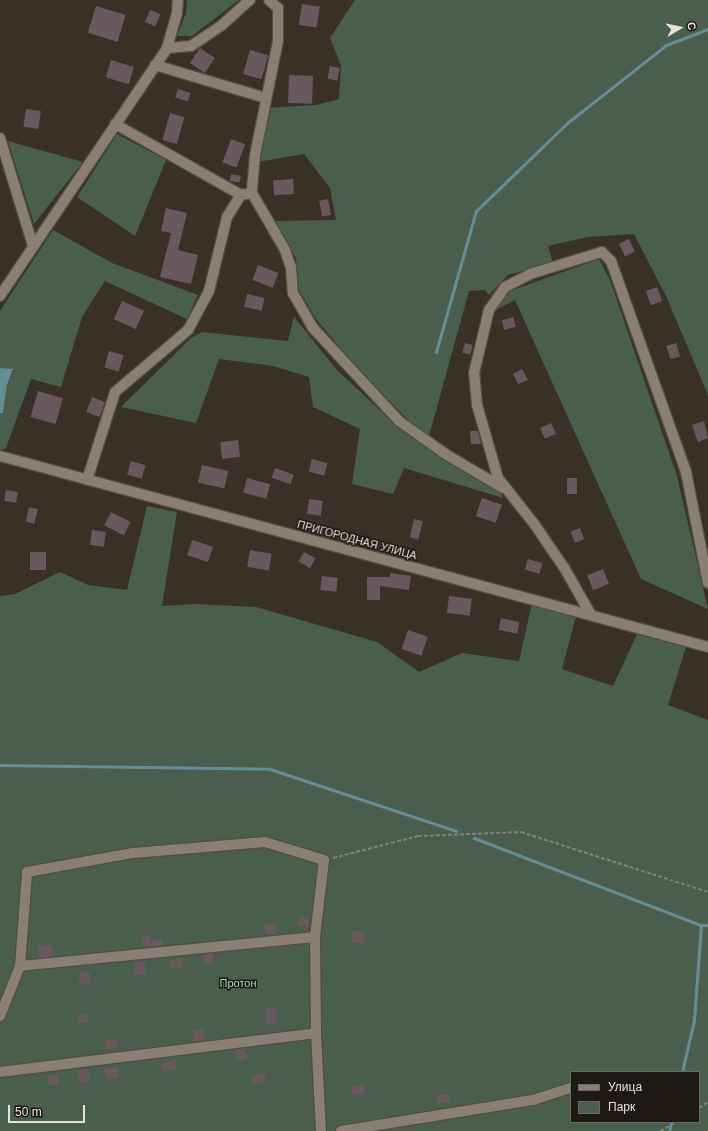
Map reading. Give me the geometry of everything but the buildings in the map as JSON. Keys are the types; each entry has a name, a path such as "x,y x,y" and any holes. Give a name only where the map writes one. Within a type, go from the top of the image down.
{"street":[{"path":"0,296 167,48 177,13 178,0"},
{"path":"167,48 191,46 222,25 250,0"},
{"path":"269,0 278,8 278,41 255,155 252,192 285,250 291,267 293,293 312,328 399,421 447,454 504,488"},
{"path":"155,65 266,98"},
{"path":"115,124 241,195"},
{"path":"0,138 33,246"},
{"path":"87,480 116,392 188,330 208,291 227,217 241,195 252,192"},
{"path":"591,615 565,569 535,525 504,488 498,478 477,405 474,372 489,310 505,287 530,274 602,252 611,261 686,472 708,583"},
{"name":"ПРИГОРОДНАЯ УЛИЦА","path":"0,456 708,647"},
{"path":"0,1016 20,966 27,872 133,853 265,842 324,860 315,937 316,1033 321,1131"},
{"path":"20,966 315,937"},
{"path":"0,1072 316,1033"},
{"path":"341,1131 533,1100 570,1088"}],"path":[{"path":"324,860 418,836 521,832 708,892"},
{"path":"660,1131 674,1123"}],"green space":[{"path":"187,0 239,0 192,36 177,36 186,13"},
{"path":"355,0 708,0 708,395 666,296 634,234 587,237 548,246 553,263 508,275 489,295 485,290 469,291 429,436 406,418 361,372 316,319 299,290 296,258 273,221 336,220 330,188 304,154 257,162 266,108 316,105 339,99 341,65 330,38"},
{"path":"117,134 166,160 135,236 77,197"},
{"path":"8,141 83,162 34,224"},
{"path":"53,230 112,263 198,295 187,319 105,281 82,317 61,387 31,379 6,448 0,450 0,413 3,413 7,385 13,370 0,368 0,311"},
{"path":"599,259 610,280 677,476 708,609 641,579 515,300 494,311 510,291"},
{"path":"294,317 337,370 396,425 444,459 500,491 503,498 404,468 393,494 352,484 360,429 313,407 309,377 273,366 219,359 196,423 121,407 191,338 202,332 288,341"},
{"name":"Протон","path":"147,506 177,512 162,606 195,604 256,607 377,642 419,672 462,653 519,661 532,603 576,616 562,669 613,686 638,632 686,647 668,705 708,720 708,1131 0,1131 0,596 15,594 60,572 88,585 127,590"}],"water":[{"path":"0,368 13,369 7,385 3,413 0,413"}],"waterway":[{"path":"436,352 476,211 567,123 666,45 708,29"},
{"path":"0,765 270,769 456,831"},
{"path":"474,838 701,925 708,925"},
{"path":"682,1071 694,1020 701,925"},
{"path":"669,1131 671,1123"}]}
